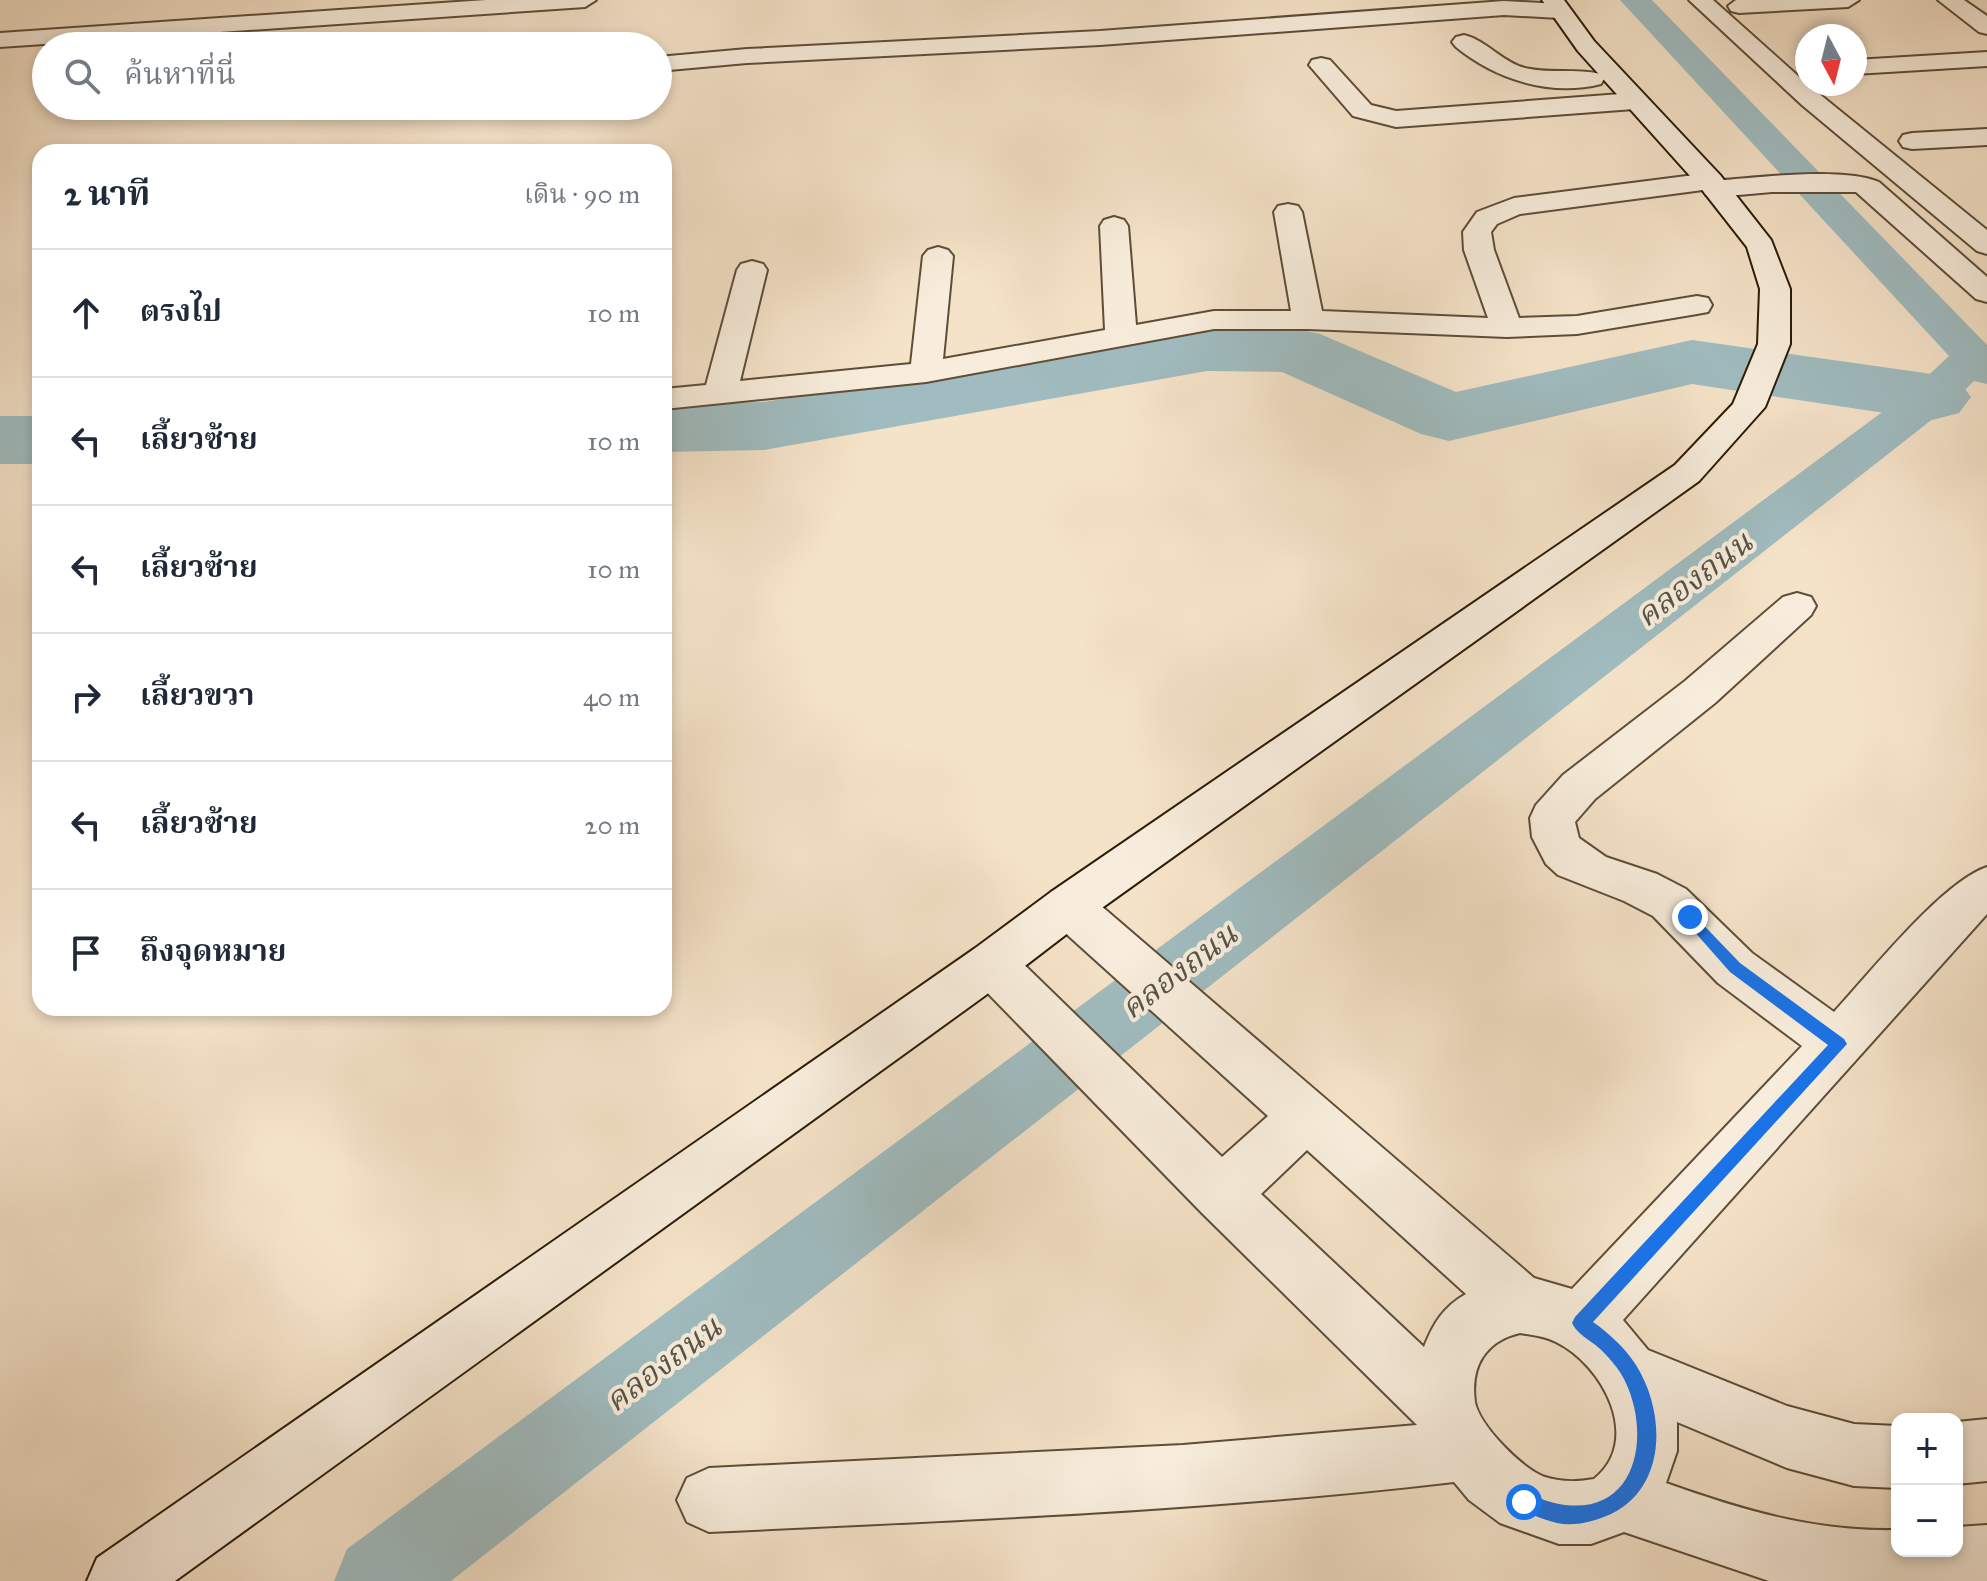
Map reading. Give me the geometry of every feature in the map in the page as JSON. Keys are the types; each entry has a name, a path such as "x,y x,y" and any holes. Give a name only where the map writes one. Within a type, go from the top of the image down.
{"street":[{"path":"117,32 585,0"},
{"path":"1700,0 1811,100 1987,245"},
{"path":"1739,6 1848,0"},
{"path":"1949,0 1987,27"},
{"path":"120,1581 991,964 1068,906 1687,473 1748,407 1774,344 1775,289 1761,246 1713,185 1634,101 1556,6 1502,4 1100,38 747,56 672,63"},
{"path":"0,40 32,38"},
{"path":"1464,42 1478,55 1515,75 1562,80 1614,78"},
{"path":"1867,66 1987,59"},
{"path":"1321,65 1362,111 1396,119 1634,101"},
{"path":"1912,141 1987,137"},
{"path":"1507,328 1479,250 1477,232 1487,218 1514,206 1713,185 1841,183 1869,188 1987,293"},
{"path":"1288,212 1308,320"},
{"path":"1114,226 1121,337"},
{"path":"926,372 938,256"},
{"path":"720,395 752,270"},
{"path":"672,398 926,372 1214,320 1308,320 1507,328 1577,325 1697,305"},
{"path":"1797,606 1700,692 1579,787 1552,818 1552,830 1559,850 1593,874 1647,889 1675,905 1735,968 1839,1044"},
{"path":"1581,1323 1960,909 1987,886"},
{"path":"1068,906 1520,1304"},
{"path":"991,964 1456,1430 1491,1480 1524,1502 1560,1514 1593,1513 1621,1499 1640,1475 1649,1443 1644,1407 1630,1373 1608,1344 1581,1323 1551,1309 1520,1304 1495,1309 1473,1321 1456,1341 1446,1365 1456,1430"},
{"path":"1221,1194 1305,1117"},
{"path":"1630,1373 1787,1437 1854,1455 1891,1457"},
{"path":"709,1500 1169,1479 1338,1466 1456,1430"},
{"path":"1963,1452 1987,1450"},
{"path":"1621,1499 1753,1543 1815,1559 1892,1564 1987,1557"}],"waterway":[{"path":"1635,0 1973,357"},
{"path":"672,428 764,426 1207,349 1294,350 1449,417 1692,362 1932,397"},
{"name":"คลองถนน","path":"379,1581 1932,397 1973,357"},
{"path":"1973,357 1987,371"},
{"path":"0,440 32,440"}],"route":[{"path":"1524,1502 1560,1514 1593,1513 1621,1499 1640,1475 1649,1443 1644,1407 1630,1373 1608,1344 1581,1323 1839,1044 1735,968 1690,917"}]}
